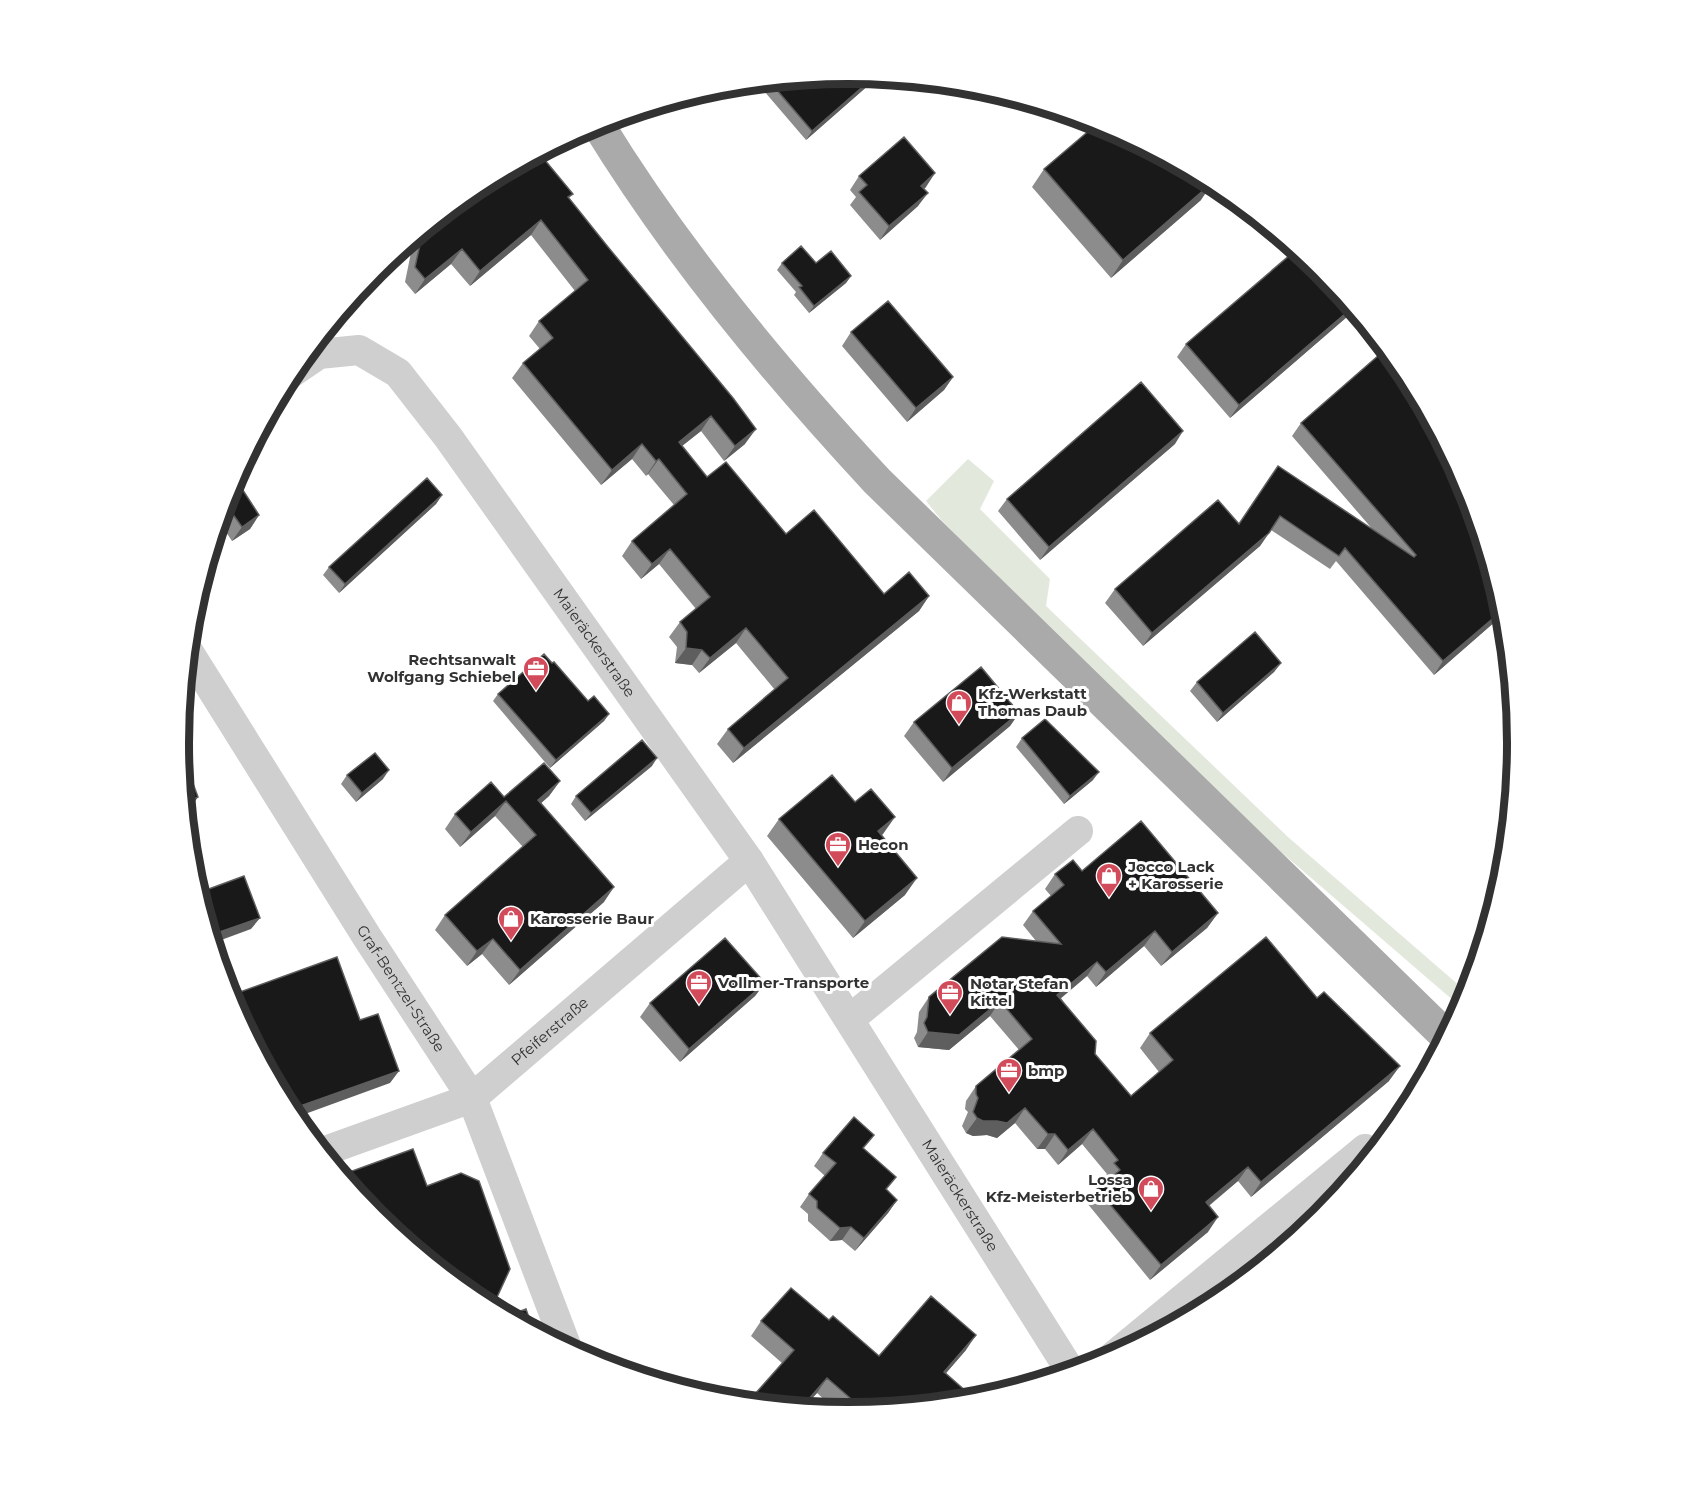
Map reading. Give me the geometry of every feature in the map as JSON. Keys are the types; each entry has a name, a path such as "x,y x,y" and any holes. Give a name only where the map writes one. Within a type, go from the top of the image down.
{"main road":[{"path":"603,132 668,229 726,306 821,420 877,481 1441,1031"}],"street":[{"name":"Maieräckerstraße","path":"316,356 319,354 359,350 398,373 448,437 749,861 1066,1365"},
{"name":"Graf-Bentzel-Straße","path":"195,662 367,937 472,1098 563,1337"},
{"path":"850,1019 1078,831"},
{"name":"Pfeiferstraße","path":"330,1149 472,1098 749,861"},
{"path":"1138,1335 1365,1149"}],"shaded area":[{"path":"968,459 994,481 980,509 1050,579 1046,606 1288,837 1460,987 1454,1001 1195,778 943,522 926,501"}],"building":[{"path":"865,84 812,131 776,88 805,85"},
{"path":"1090,130 1140,152 1205,189 1123,260 1044,169"},
{"path":"904,137 935,173 921,186 928,193 889,226 859,192 867,185 859,176"},
{"path":"544,159 573,194 568,197 756,429 735,446 711,416 679,442 707,477 726,462 786,534 814,510 884,594 909,572 929,596 744,748 728,729 788,678 746,628 710,658 702,650 686,648 687,632 680,622 710,597 670,549 652,564 632,541 687,494 659,459 656,461 642,444 612,470 523,363 553,338 539,321 588,280 541,220 480,271 462,249 425,279 415,267 420,243 447,220 482,195"},
{"path":"801,246 816,263 831,251 851,276 814,306 799,287 802,286 782,263"},
{"path":"1290,255 1347,312 1239,405 1186,344"},
{"path":"888,301 953,377 916,408 851,332"},
{"path":"1380,354 1419,414 1440,452 1473,531 1495,616 1443,661 1345,548 1339,556 1280,516 1269,533 1152,633 1115,589 1218,500 1239,524 1278,466 1414,557 1416,555 1301,423"},
{"path":"1141,382 1183,431 1049,547 1007,499"},
{"path":"427,478 442,495 345,584 329,567"},
{"path":"241,488 259,515 242,527 232,513"},
{"path":"1255,632 1281,663 1223,713 1197,682"},
{"path":"544,654 552,663 554,662 588,701 594,696 609,714 556,760 498,694"},
{"path":"981,667 1019,713 952,768 914,722"},
{"path":"1045,719 1099,772 1070,796 1022,738"},
{"path":"642,740 657,758 591,813 576,796"},
{"path":"375,753 389,770 362,793 347,775"},
{"path":"544,763 560,781 538,800 614,887 520,970 493,939 477,951 445,915 536,835 506,801 471,832 455,814 491,782 504,797"},
{"name":"Hecon","path":"832,775 855,802 871,789 895,817 878,831 917,878 865,921 779,819"},
{"path":"191,777 198,797 192,799"},
{"path":"1141,821 1218,913 1172,952 1155,931 1106,972 1097,962 1057,995 1096,1041 1095,1054 1131,1096 1173,1060 1150,1033 1266,937 1317,998 1324,992 1400,1066 1261,1182 1248,1167 1206,1202 1218,1217 1161,1265 1097,1189 1120,1170 1114,1163 1118,1160 1093,1129 1068,1150 1055,1134 1048,1134 1025,1108 1007,1123 983,1121 973,1112 978,1098 976,1086 1032,1039 1000,1001 959,1035 928,1032 924,1023 927,1017 929,997 1002,937 1061,944 1033,911 1064,885 1055,874 1073,860 1082,871"},
{"path":"244,876 260,918 217,933 206,890"},
{"path":"725,938 765,983 689,1049 650,1003"},
{"path":"337,957 360,1020 378,1014 399,1071 299,1106 257,1034 239,992"},
{"path":"854,1117 874,1135 863,1148 896,1177 886,1189 897,1200 864,1238 851,1227 840,1228 817,1208 817,1201 809,1194 836,1163 823,1153"},
{"path":"413,1149 427,1186 461,1173 479,1181 510,1269 496,1300 447,1266 414,1238 348,1172"},
{"path":"791,1288 829,1320 833,1316 879,1356 931,1296 976,1335 944,1372 966,1391 892,1401 854,1402 827,1378 807,1401 754,1395 794,1350 761,1321"},
{"path":"526,1309 530,1320 519,1314 517,1312"}],"place":[{"name":"Rechtsanwalt Wolfgang Schiebel","path":"536,692"},
{"name":"Kfz-Werkstatt Thomas Daub","path":"959,726"},
{"name":"Hecon","path":"838,868"},
{"name":"Jocco Lack + Karosserie","path":"1109,899"},
{"name":"Karosserie Baur","path":"511,942"},
{"name":"Vollmer-Transporte","path":"699,1006"},
{"name":"Notar Stefan Kittel","path":"950,1016"},
{"name":"bmp","path":"1009,1094"},
{"name":"Lossa Kfz-Meisterbetrieb","path":"1151,1212"}]}
